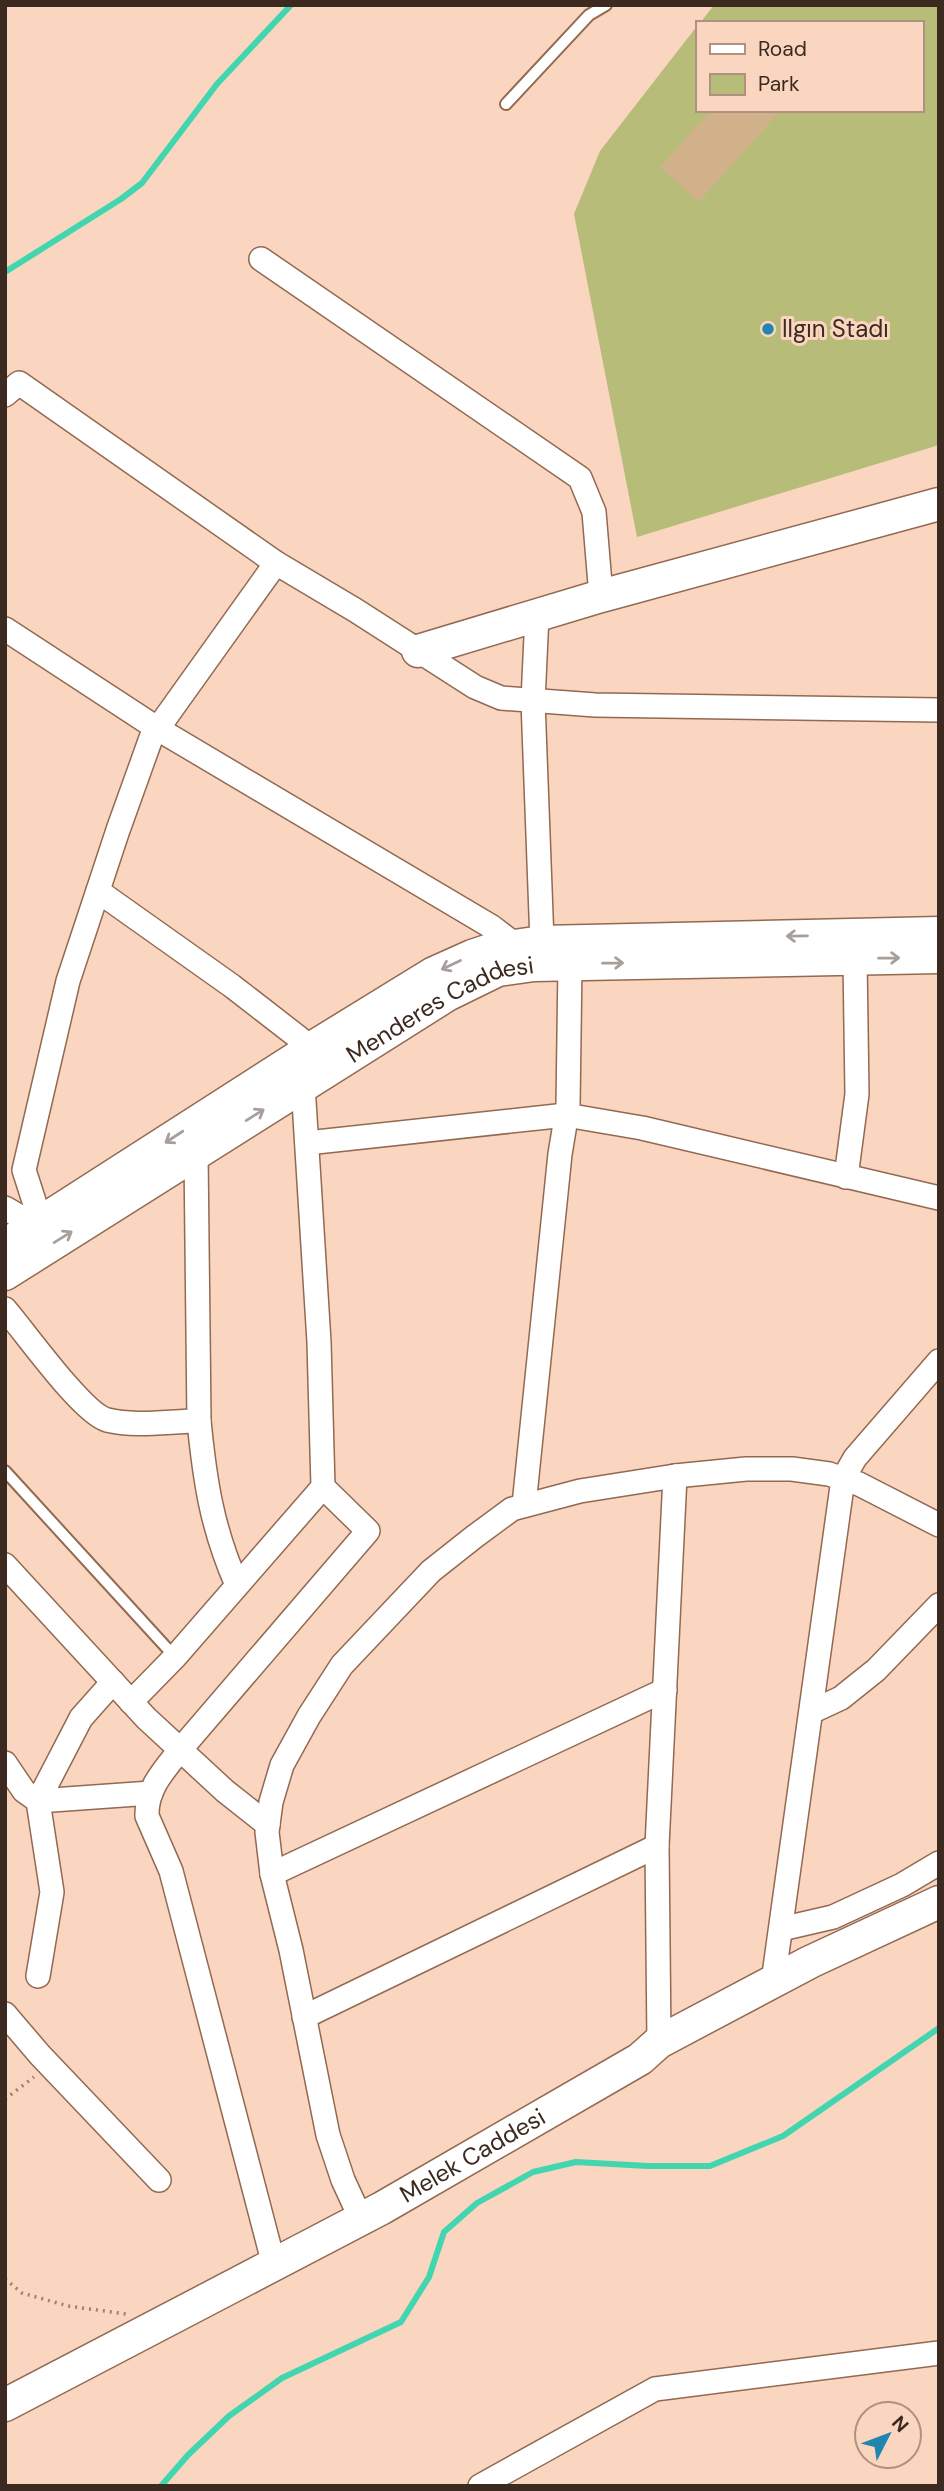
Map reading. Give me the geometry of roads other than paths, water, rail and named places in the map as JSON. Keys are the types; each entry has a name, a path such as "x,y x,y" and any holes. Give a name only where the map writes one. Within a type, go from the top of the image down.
{"main road":[{"path":"418,650 601,596 939,504"},
{"name":"Menderes Caddesi","path":"5,1245 312,1048 440,970 472,956 530,944 939,933"},
{"name":"Menderes Caddesi","path":"5,1274 447,995 498,970 517,965 939,957"},
{"name":"Melek Caddesi","path":"5,2405 360,2219 640,2059 659,2042 773,1982 939,1902"}],"street":[{"path":"261,259 580,478 594,512 601,596"},
{"path":"5,395 19,383 276,563 475,687 501,698 594,705 939,710"},
{"path":"38,1224 24,1170 68,981 151,738 276,563"},
{"path":"5,629 158,729 492,927 530,944 533,701 537,615"},
{"path":"98,891 233,986 312,1048"},
{"path":"846,1177 857,1094 855,959"},
{"path":"524,1505 566,1115 570,964"},
{"path":"131,1702 175,1657 323,1487 319,1342 303,1084"},
{"path":"307,1143 566,1115 642,1128 939,1198"},
{"path":"196,1153 199,1421 205,1485 222,1551 237,1585"},
{"path":"5,1208 38,1224"},
{"path":"5,1309 96,1416 126,1423 199,1421"},
{"path":"773,1982 843,1479 855,1458 939,1361"},
{"path":"360,2219 328,2135 291,1950 272,1874 267,1832 271,1802 282,1765 342,1665 431,1571 512,1509 580,1491 675,1476 746,1469 792,1469 829,1474 859,1485 939,1525"},
{"path":"659,2042 657,1846 675,1476"},
{"path":"274,2265 171,1871 148,1816 147,1807 153,1784 180,1750 369,1531 323,1487"},
{"path":"5,1565 131,1702 225,1791 268,1825"},
{"path":"811,1712 841,1699 876,1670 939,1605"},
{"path":"37,1976 52,1892 38,1801 81,1718 113,1682"},
{"path":"272,1874 665,1690"},
{"path":"5,1763 24,1791 38,1801 151,1793"},
{"path":"304,2017 657,1846"},
{"path":"780,1929 833,1917 902,1885 939,1863"},
{"path":"5,2014 159,2180"},
{"path":"480,2486 512,2477 654,2389 939,2353"}],"lane":[{"path":"506,104 589,15 606,5"},
{"path":"5,1471 175,1657"}],"waterway":[{"path":"5,272 142,183 217,84 291,5"},
{"path":"161,2486 188,2455 229,2416 282,2378 401,2322 429,2277 444,2232 477,2203 533,2172 576,2162 710,2166 783,2136 939,2028"}],"place":[{"name":"Ilgın Stadı","path":"768,329"}]}
